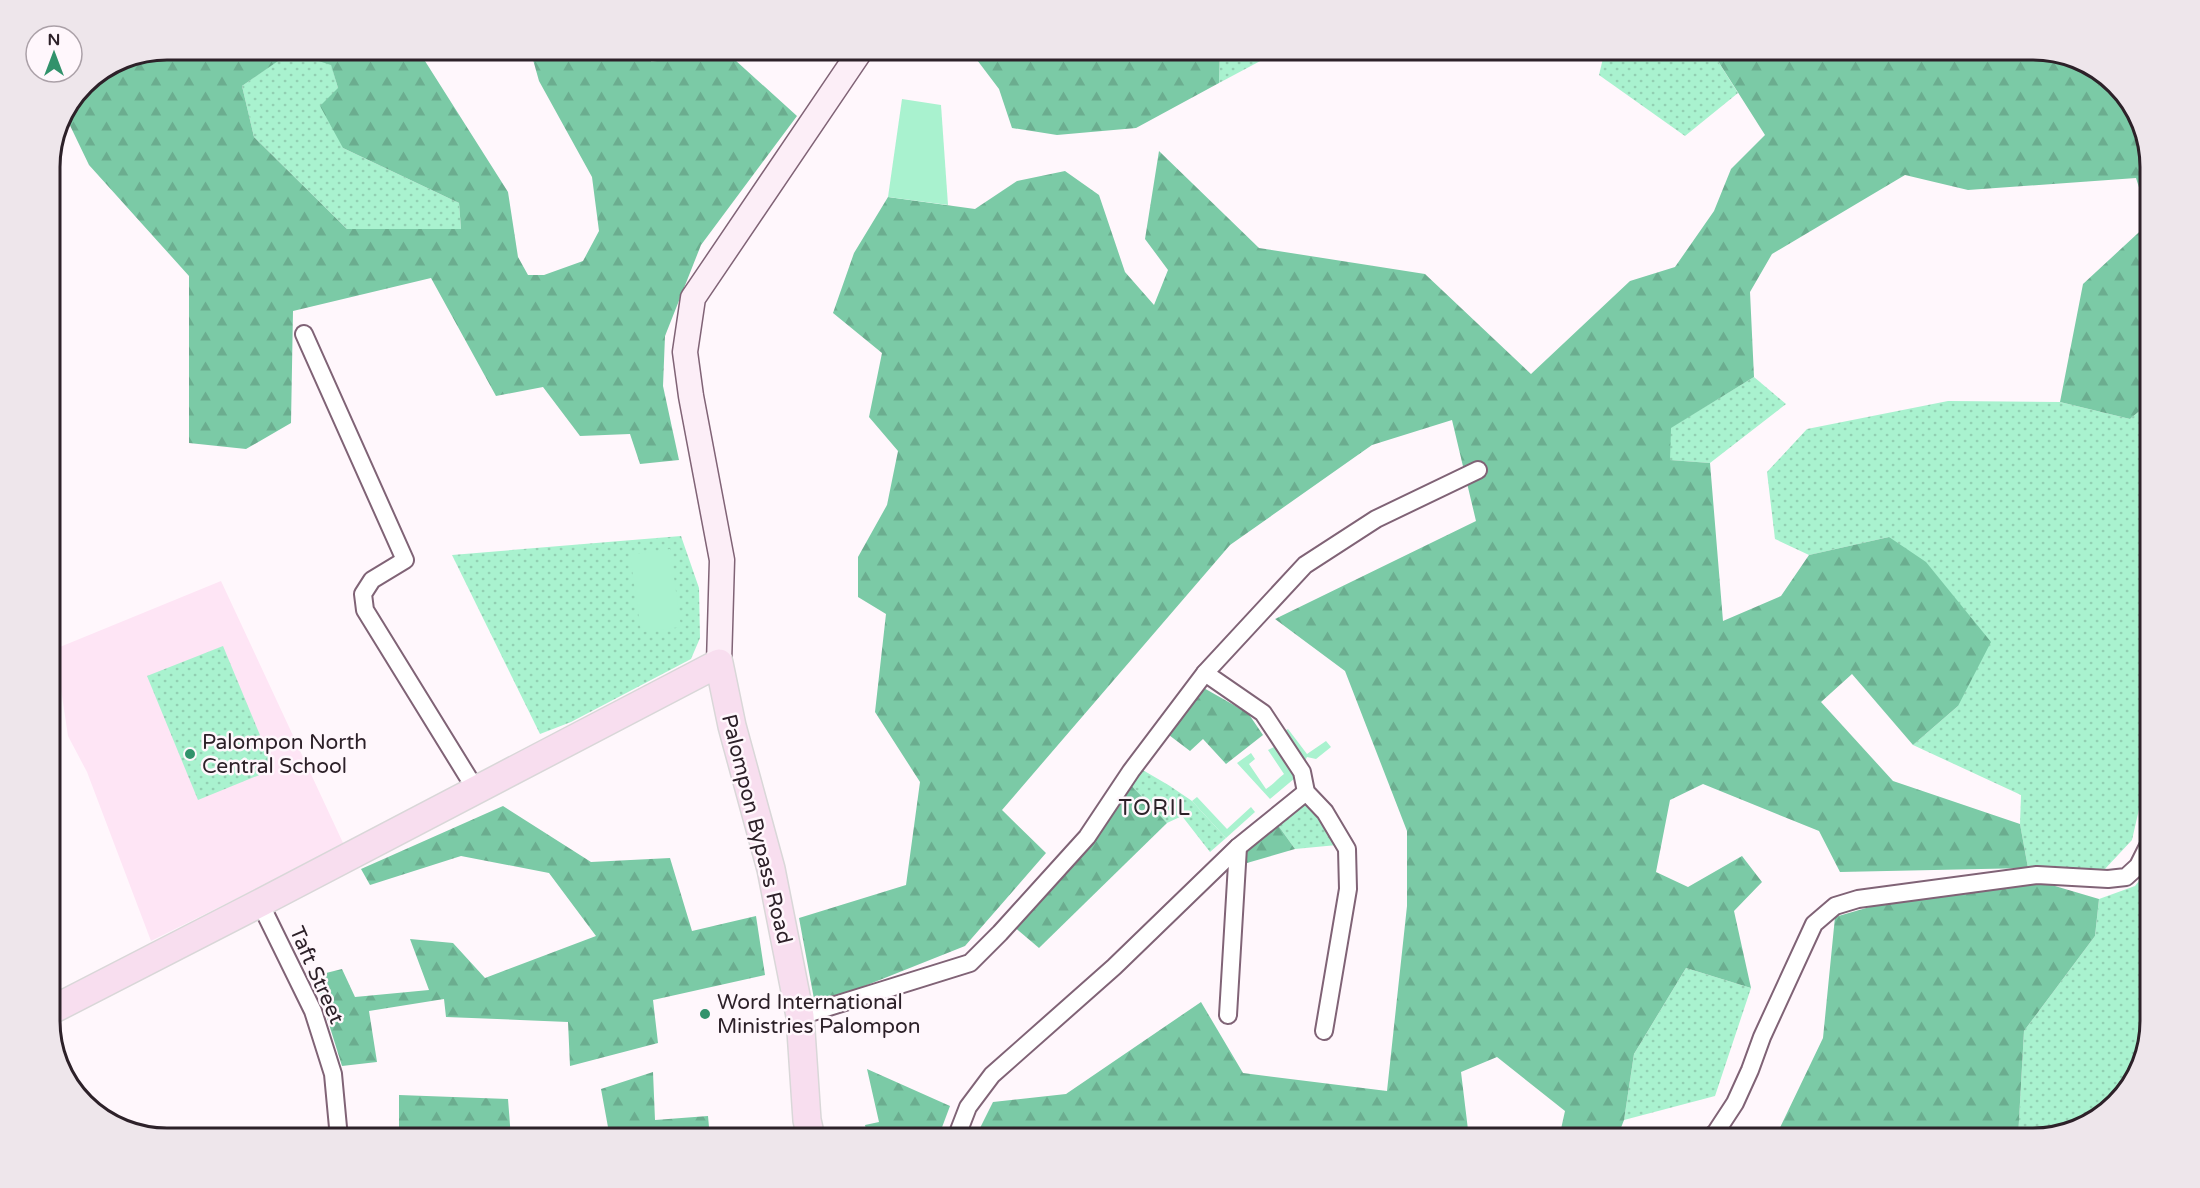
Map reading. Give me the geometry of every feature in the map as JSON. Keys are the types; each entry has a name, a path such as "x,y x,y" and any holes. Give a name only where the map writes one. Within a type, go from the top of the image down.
{"main road":[{"path":"60,1006 719,663 722,560 685,352 693,298 854,60"},
{"name":"Palompon Bypass Road","path":"719,663 732,726 771,868 800,1016 810,1128"}],"street":[{"path":"304,334 405,560 372,580 363,594 366,610 476,790"},
{"path":"800,1016 970,963 1087,837 1131,771 1205,673 1305,565 1376,519 1478,470"},
{"path":"1205,673 1263,713 1302,772 1306,792 1325,812 1347,849 1347,889 1324,1031"},
{"path":"960,1128 968,1107 992,1075 1114,967 1238,847 1306,792"},
{"path":"1228,1015 1238,847"},
{"path":"1719,1128 1735,1103 1762,1037 1814,924 1835,906 1858,898 2037,875 2108,879 2126,877 2140,862"},
{"name":"Taft Street","path":"260,903 313,1011 333,1074 338,1128"}],"shaded area":[{"name":"Palompon North Central School","path":"221,581 344,845 151,941 87,772 68,736 60,682 60,647"}],"green space":[{"path":"279,60 317,60 331,64 338,88 343,148 459,203 461,229 347,229 254,137 242,86"},
{"path":"279,60 242,86 254,137 347,229 461,229 459,203 343,148 320,106 338,88 331,65 316,60 424,60 508,192 518,257 528,275 544,275 583,261 599,231 592,177 539,81 533,60 651,60 651,62 735,60 797,116 701,245 665,336 663,386 679,460 640,464 630,434 580,436 543,387 496,396 431,278 293,311 291,423 246,449 189,443 189,276 89,165 69,124 78,107 102,82 126,68 146,62"},
{"path":"650,60 666,60 650,63"},
{"path":"977,60 1220,60 1219,83 1136,128 1057,135 1012,128 999,89"},
{"path":"1220,60 1262,60 1219,83"},
{"path":"1603,60 1717,60 1738,93 1685,136 1599,75"},
{"path":"1717,60 2033,60 2054,62 2080,71 2104,87 2122,107 2134,132 2140,160 2140,191 2136,178 1968,190 1905,175 1772,254 1750,292 1754,377 1671,428 1670,460 1710,463 1723,621 1781,596 1809,555 1889,537 1926,562 1991,642 1958,706 1913,745 1852,674 1821,702 1893,781 2020,824 2028,868 1840,872 1819,831 1703,784 1670,800 1656,872 1688,887 1742,856 1762,882 1734,911 1751,988 1686,968 1634,1054 1621,1128 1561,1128 1565,1111 1497,1057 1461,1072 1468,1128 980,1128 993,1102 1066,1094 1201,1002 1243,1073 1387,1091 1407,906 1407,831 1345,671 1275,619 1476,521 1452,420 1372,445 1230,545 1002,810 1046,853 965,946 847,993 814,999 799,918 906,885 920,782 875,712 886,614 858,597 858,557 887,505 898,451 869,417 882,353 833,313 854,253 888,197 975,209 1017,181 1065,171 1099,195 1125,272 1154,305 1168,270 1145,239 1159,151 1259,248 1425,274 1531,374 1630,281 1675,267 1714,211 1731,169 1765,135"},
{"path":"902,99 941,105 948,205 888,197"},
{"path":"2140,231 2140,410 2130,419 2060,402 2083,284"},
{"path":"1754,377 1786,404 1710,463 1670,460 1670,428"},
{"path":"1948,401 2060,402 2130,419 2140,410 2140,805 2132,840 2104,870 2028,868 2020,824 2021,795 1913,745 1958,706 1889,537 1809,555 1775,539 1767,472 1807,429"},
{"path":"681,536 699,588 700,638 691,659 571,722 540,734 452,555"},
{"path":"670,549 681,627 641,632 630,555"},
{"path":"223,646 274,769 198,800 147,676"},
{"path":"1202,687 1248,713 1263,735 1226,764 1203,739 1190,751 1165,732"},
{"path":"1288,729 1307,754 1326,741 1331,747 1316,759 1307,757 1305,761 1284,731"},
{"path":"1274,747 1295,778 1270,799 1237,763 1251,753 1255,759 1249,764 1266,789 1284,774 1268,750"},
{"path":"1141,769 1192,801 1226,838 1210,852 1182,816 1167,823 1130,784"},
{"path":"1130,784 1167,823 1039,948 1012,925"},
{"path":"1197,797 1227,829 1251,807 1255,812 1226,838 1192,801"},
{"path":"1303,802 1312,804 1337,845 1295,849 1275,821"},
{"path":"503,806 591,862 670,858 692,931 756,916 765,975 653,1000 658,1043 570,1066 568,1022 446,1017 444,999 369,1011 377,1062 342,1066 314,976 342,969 355,997 429,990 410,939 453,943 485,978 596,936 549,873 461,856 370,885 361,869"},
{"path":"1275,821 1295,849 1247,863 1246,847"},
{"path":"2140,880 2140,1021 2136,1049 2129,1068 2113,1092 2093,1110 2054,1126 2019,1128 2024,1031 2095,936 2099,899 2135,886"},
{"path":"2038,881 2099,899 2095,936 2024,1031 2019,1128 1780,1128 1823,1038 1835,917 1908,896"},
{"path":"1686,968 1751,988 1715,1096 1624,1120 1634,1054"},
{"path":"867,1069 950,1106 942,1128 866,1128 865,1125 879,1122"},
{"path":"653,1072 655,1120 708,1116 709,1128 608,1128 601,1089"},
{"path":"399,1095 508,1099 510,1128 399,1127"}],"place":[{"name":"Palompon North Central School","path":"190,754"},
{"name":"Word International Ministries Palompon","path":"705,1014"}],"district":[{"name":"TORIL","path":"1155,807"}]}
